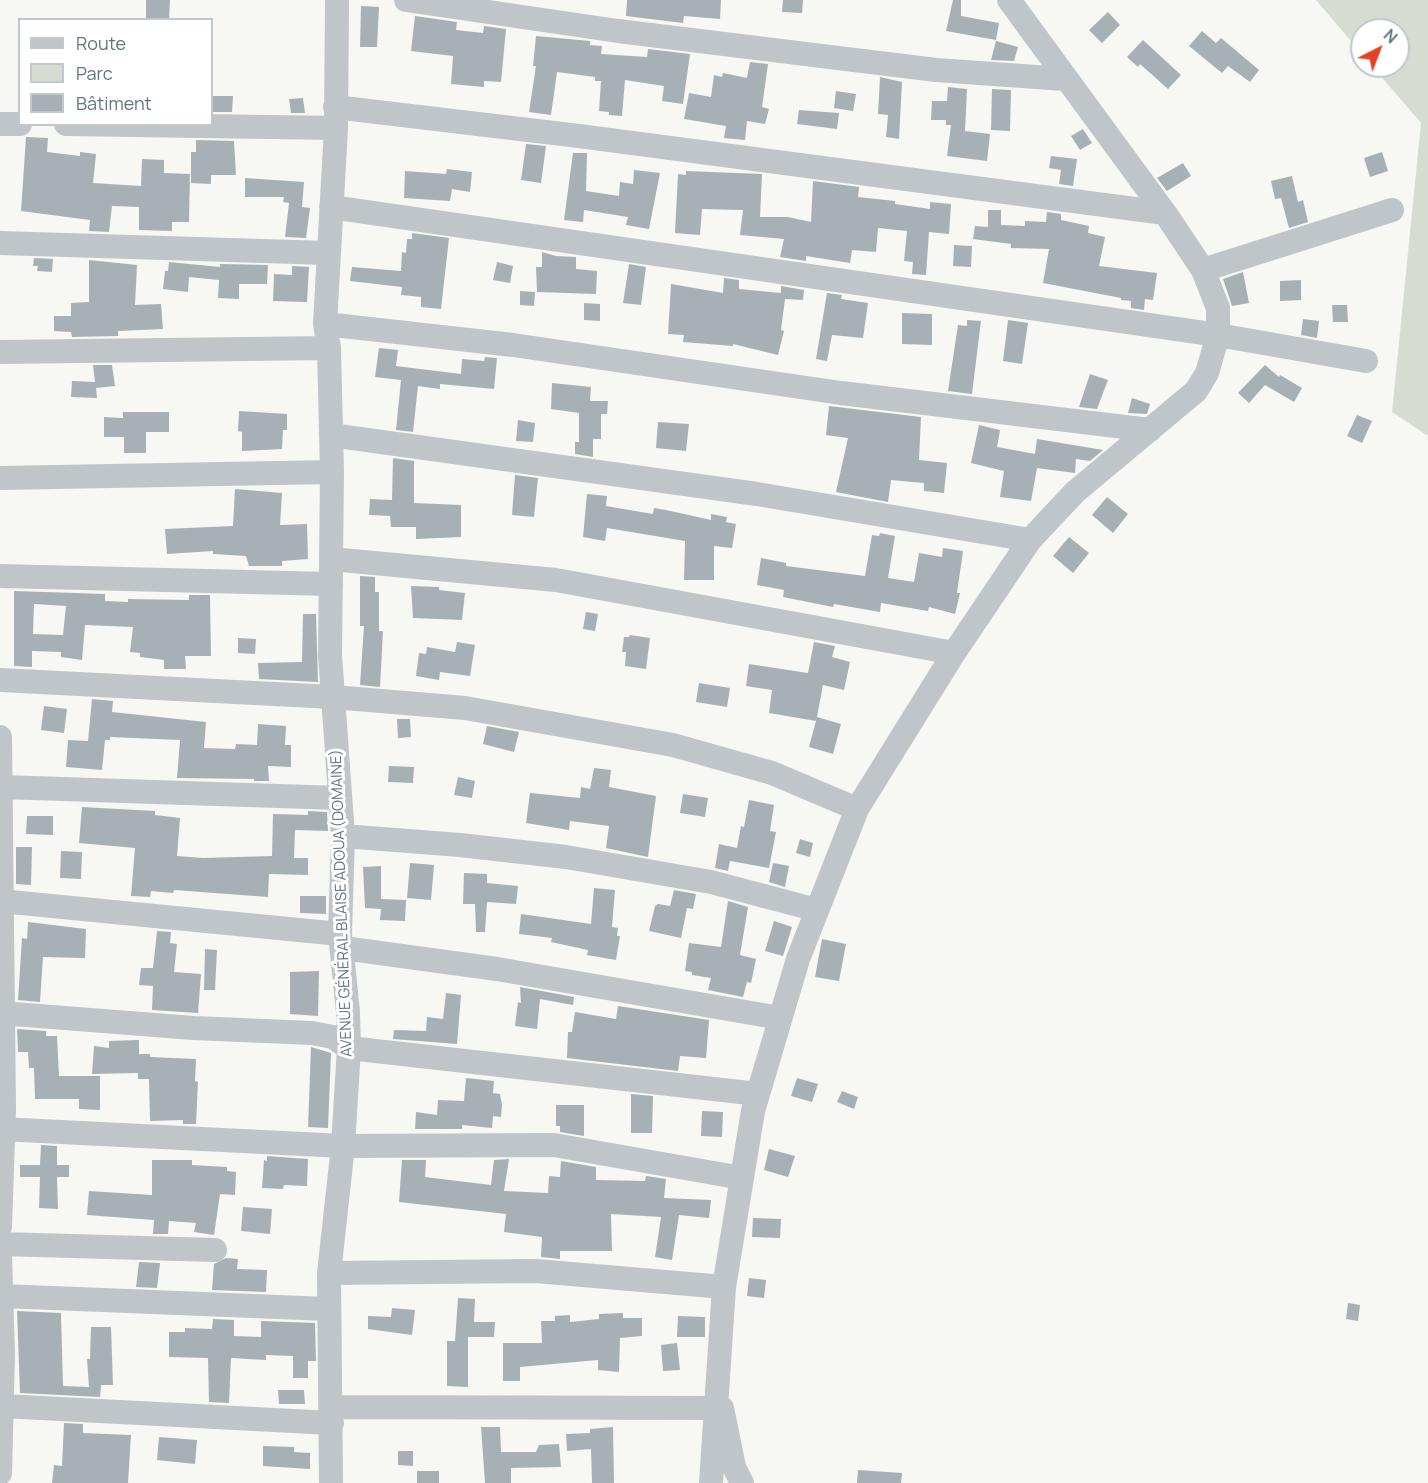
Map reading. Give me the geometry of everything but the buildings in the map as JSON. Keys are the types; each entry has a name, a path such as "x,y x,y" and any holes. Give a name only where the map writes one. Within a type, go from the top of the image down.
{"street":[{"name":"AVENUE GÉNÉRAL BLAISE ADOUA (DOMAINE)","path":"331,1483 329,1273 343,1146 349,1048 342,941 343,836 330,655 332,472 329,348 325,324 336,118 337,0"},
{"path":"406,0 630,33 936,69 1065,79"},
{"path":"711,1483 715,1407 722,1358 724,1287 758,1094 798,959 857,809 954,653 1030,540 1075,492 1150,430 1203,382 1218,335 1218,308 1203,270 1165,213 1009,0"},
{"path":"213,121 336,118 579,136 1165,213"},
{"path":"0,124 18,124"},
{"path":"331,207 1218,335 1366,361"},
{"path":"1203,270 1392,210"},
{"path":"0,243 328,253"},
{"path":"325,324 513,345 841,393 1150,430"},
{"path":"0,352 329,348"},
{"path":"331,435 757,494 1030,540"},
{"path":"0,478 332,472"},
{"path":"331,559 556,580 954,653"},
{"path":"0,576 331,584"},
{"path":"0,680 333,697 465,708 673,745 772,773 857,809"},
{"path":"0,737 2,1013 0,1227"},
{"path":"1,787 340,798"},
{"path":"343,836 460,845 566,857 711,882 817,910"},
{"path":"1,902 342,941 780,1018"},
{"path":"2,1013 193,1028 312,1033 333,1037 349,1048 758,1094"},
{"path":"2,1129 343,1146 554,1145 742,1178"},
{"path":"0,1244 215,1250"},
{"path":"0,1255 3,1406 0,1483"},
{"path":"329,1273 536,1271 724,1287"},
{"path":"2,1296 328,1309"},
{"path":"3,1406 332,1415 715,1407 725,1412 734,1467 742,1483"}],"green space":[{"path":"1316,0 1428,0 1428,436 1392,412 1421,123 1382,78 1410,78 1410,18 1350,18 1350,40"}]}
